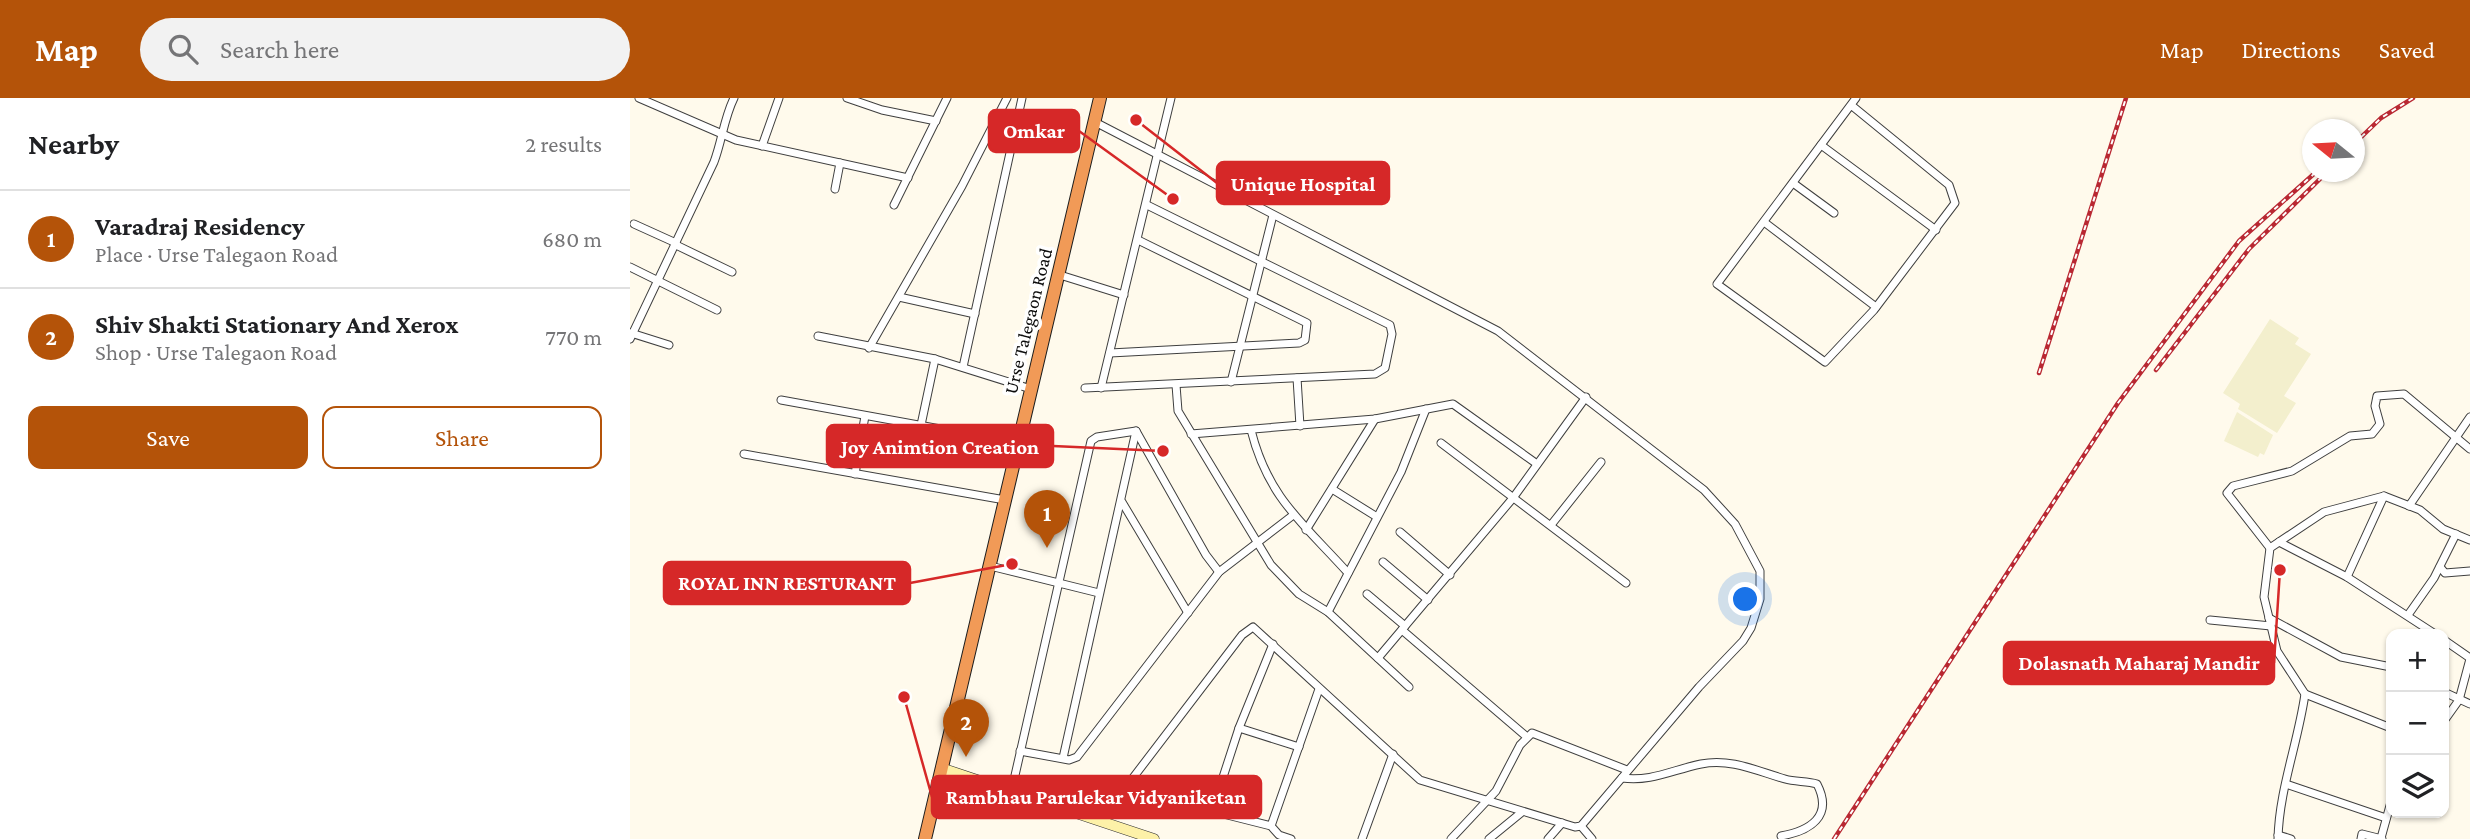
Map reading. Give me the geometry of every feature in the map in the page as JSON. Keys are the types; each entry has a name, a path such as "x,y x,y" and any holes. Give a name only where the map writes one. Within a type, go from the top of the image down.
{"highway":[{"name":"Urse Talegaon Road","path":"925,839 1100,98"}],"street":[{"path":"639,98 654,101 725,135 762,146 908,178"},
{"path":"669,345 631,335 725,135 727,111 734,98"},
{"path":"762,146 779,98"},
{"path":"847,98 882,110 936,121"},
{"path":"894,205 947,98"},
{"path":"869,348 962,186 1007,98"},
{"path":"963,368 1022,98"},
{"path":"1101,388 1139,240 1171,98"},
{"path":"1853,101 1949,185 1955,203 1876,307 1825,362 1717,284 1853,101"},
{"path":"1095,122 1498,331 1586,397 1720,505 1751,551 1762,586 1756,614 1743,641 1627,770 1581,826"},
{"path":"1821,145 1936,230"},
{"path":"835,189 840,163"},
{"path":"1793,183 1834,213"},
{"path":"1085,388 1380,373 1385,368 1392,329 1390,325 1147,205"},
{"path":"1231,382 1273,215"},
{"path":"1764,222 1876,307"},
{"path":"634,224 732,272"},
{"path":"1110,353 1303,342 1308,327 1307,323 1139,240"},
{"path":"630,267 716,310"},
{"path":"1060,275 1124,295"},
{"path":"899,297 975,314"},
{"path":"818,337 935,359 1031,389"},
{"path":"921,425 935,359"},
{"path":"1297,378 1300,426"},
{"path":"1176,385 1178,411 1270,565 1299,594 1328,612 1409,687"},
{"path":"2386,726 2305,694 2277,651 2264,597 2270,548 2227,493 2234,486 2292,471 2350,436 2372,434 2380,424 2375,406 2377,396 2404,394 2470,449"},
{"path":"1378,658 1513,498 1586,397"},
{"path":"781,400 1018,443"},
{"path":"1191,434 1375,419 1453,404 1537,464"},
{"path":"1328,612 1401,472 1426,409"},
{"path":"855,474 865,416"},
{"path":"2410,506 2470,416"},
{"path":"1306,530 1375,419"},
{"path":"1251,430 1258,457 1292,516 1348,573"},
{"path":"1063,758 1136,431"},
{"path":"1136,431 1219,572"},
{"path":"1011,793 1088,447 1097,437 1136,431"},
{"path":"1441,443 1626,583"},
{"path":"744,454 1006,500"},
{"path":"1551,525 1601,462"},
{"path":"1332,489 1377,517"},
{"path":"2270,548 2324,512 2385,496 2410,506 2470,540"},
{"path":"2347,577 2385,496"},
{"path":"1121,502 1188,613"},
{"path":"1020,751 1063,758 1077,757 1219,572 1292,516"},
{"path":"1400,532 1450,575"},
{"path":"2408,615 2440,567 2456,534"},
{"path":"2279,542 2347,577 2428,629"},
{"path":"1383,562 1428,600"},
{"path":"990,566 1099,593"},
{"path":"2440,567 2445,573 2470,571"},
{"path":"1367,594 1527,737"},
{"path":"2210,620 2270,622 2341,657 2386,666"},
{"path":"1100,821 1249,627 1253,626 1420,780 1522,812 1581,826 1592,839"},
{"path":"1212,811 1239,728 1273,644"},
{"path":"2449,645 2469,663 2459,700 2449,714"},
{"path":"1271,826 1319,688"},
{"path":"2291,839 2278,837 2279,810 2300,733 2305,694"},
{"path":"2449,695 2470,704"},
{"path":"1239,728 1299,747"},
{"path":"1451,839 1488,802 1527,737 1538,734 1627,770"},
{"path":"1362,839 1393,754"},
{"path":"1622,778 1661,777 1700,764 1725,764 1753,767 1785,779 1817,784 1822,807 1816,821 1801,832 1781,836"},
{"path":"941,768 1154,839"},
{"path":"2286,784 2386,818 2382,838 2362,834 2361,839"},
{"path":"1124,789 1271,826 1279,837 1291,839"},
{"path":"1489,839 1522,812"},
{"path":"1550,838 1562,823"}],"shaded area":[{"path":"2270,319 2299,338 2295,344 2311,354 2284,396 2296,403 2277,433 2238,409 2240,404 2223,393"},
{"path":"2237,412 2273,435 2264,455 2260,453 2258,457 2224,441"}],"railway":[{"path":"2039,373 2126,98"},
{"path":"2365,133 2381,118 2413,98"},
{"path":"1834,839 2118,403 2239,241 2305,182"},
{"path":"2156,370 2249,249 2317,182"}],"place":[{"name":"Unique Hospital","path":"1136,120"},
{"name":"Omkar","path":"1173,199"},
{"name":"Joy Animtion Creation","path":"1163,451"},
{"name":"Varadraj Residency","path":"1047,548"},
{"name":"ROYAL INN RESTURANT","path":"1012,564"},
{"name":"Dolasnath Maharaj Mandir","path":"2280,570"},
{"name":"Rambhau Parulekar Vidyaniketan","path":"904,697"},
{"name":"Shiv Shakti Stationary And Xerox","path":"966,757"}]}
